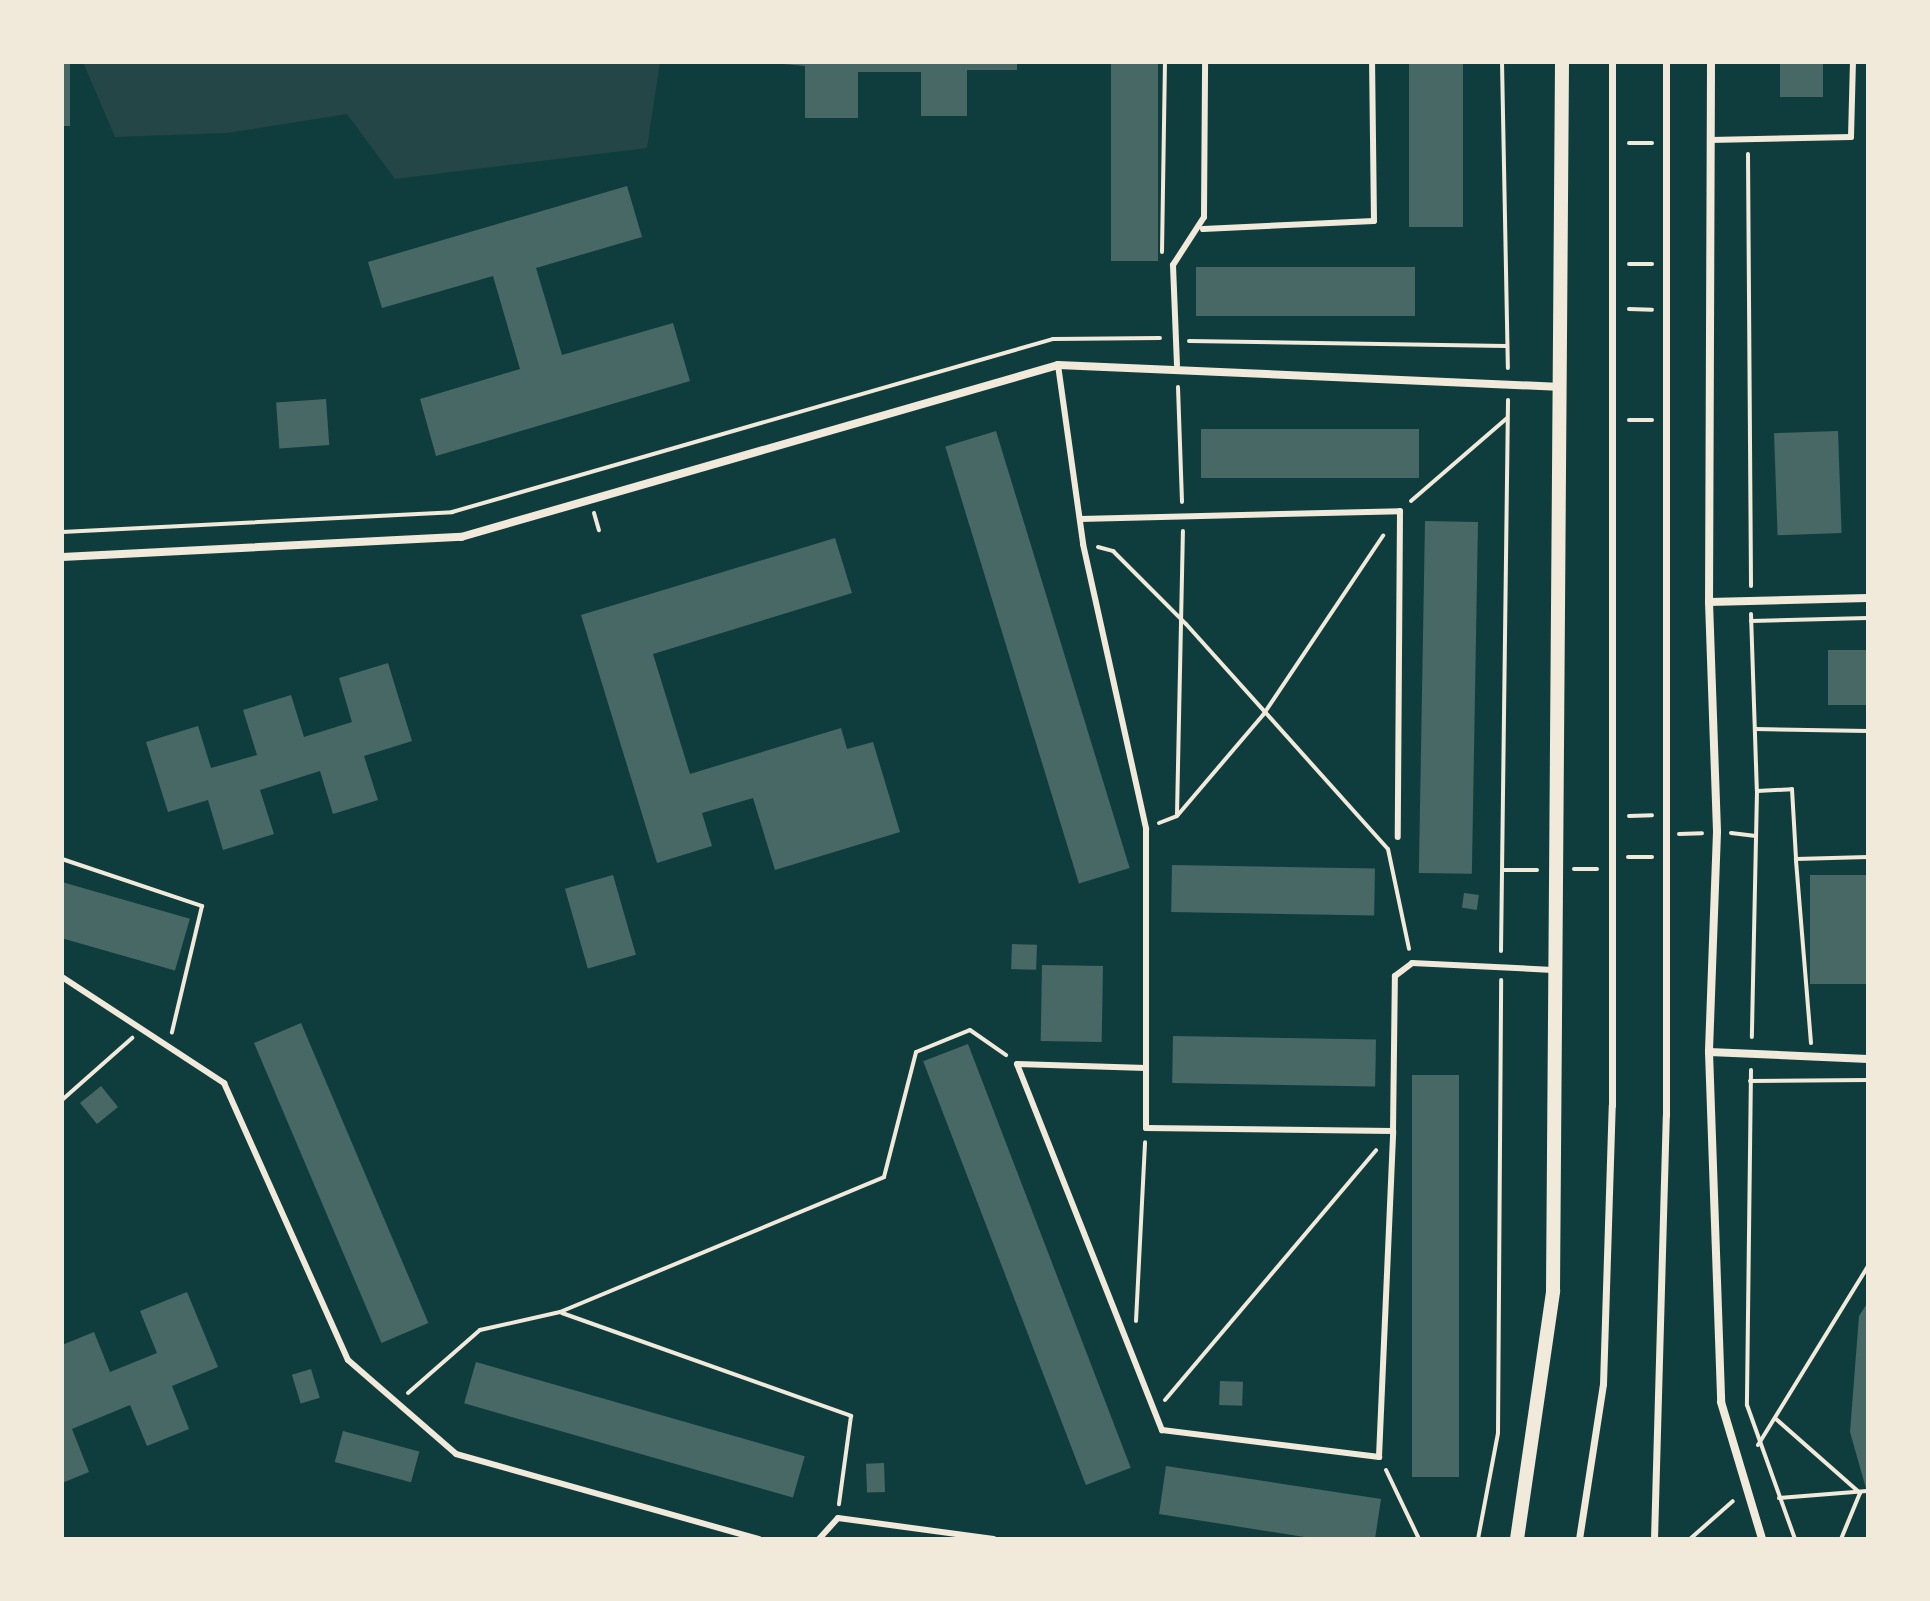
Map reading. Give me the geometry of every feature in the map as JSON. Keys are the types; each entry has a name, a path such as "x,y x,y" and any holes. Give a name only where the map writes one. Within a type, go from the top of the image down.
{"street":[{"path":"1517,1539 1553,1291 1560,970 1562,62"},
{"path":"1579,1539 1603,1384 1611,857 1612,62"},
{"path":"1654,1539 1666,857 1666,62"},
{"path":"1711,62 1709,602 1717,832 1709,1052 1721,1402 1762,1539"},
{"path":"62,557 461,537 1058,365 1177,365 1563,387"},
{"path":"1709,602 1868,598"},
{"path":"1709,1052 1751,1052 1813,1060 1868,1059"}],"lane":[{"path":"1177,365 1173,265 1203,229 1205,62"},
{"path":"1203,229 1374,221 1372,62"},
{"path":"1709,140 1851,137 1853,62"},
{"path":"1058,365 1083,544 1146,829 1146,1128 1393,1131"},
{"path":"1080,519 1400,511 1398,837"},
{"path":"1146,1068 1017,1064 1162,1430 1379,1457 1393,1131 1395,976 1412,963 1501,970 1560,970"},
{"path":"62,977 224,1083 348,1360 456,1454 759,1539"},
{"path":"819,1539 838,1518 994,1539"}],"path":[{"path":"1162,261 1165,62"},
{"path":"1478,1539 1498,1433 1509,383 1502,62"},
{"path":"1748,141 1751,621 1757,791 1744,1279 1747,1405 1757,1446 1795,1539"},
{"path":"1611,143 1666,143"},
{"path":"1610,264 1666,264"},
{"path":"1610,309 1666,310"},
{"path":"1161,323 1161,338"},
{"path":"1177,365 1186,624 1177,816"},
{"path":"1146,829 1177,816 1263,715 1400,511 1508,417"},
{"path":"1610,420 1666,419"},
{"path":"1083,544 1113,551 1186,624 1263,715 1388,849 1412,963"},
{"path":"1751,621 1868,618"},
{"path":"1755,729 1868,731"},
{"path":"1757,791 1792,789 1814,1081"},
{"path":"1611,816 1666,815"},
{"path":"1611,857 1666,857"},
{"path":"1796,859 1868,857"},
{"path":"62,859 202,906 168,1047"},
{"path":"62,1100 142,1030"},
{"path":"395,1404 480,1330 560,1312 884,1177 916,1052 970,1030 1017,1064"},
{"path":"1750,1081 1868,1080"},
{"path":"1134,1363 1146,1128"},
{"path":"1156,1411 1393,1131"},
{"path":"1690,1539 1747,1491 1757,1446 1868,1266"},
{"path":"560,1312 851,1416 838,1518"},
{"path":"1776,1419 1860,1493"},
{"path":"1379,1457 1419,1539"},
{"path":"1779,1498 1867,1491"},
{"path":"1841,1539 1860,1493"}],"shaded area":[{"path":"83,62 660,62 647,148 395,179 347,114 227,133 115,137"}],"building":[{"path":"62,62 70,62 70,126 62,126"},
{"path":"763,62 1017,62 1017,70 967,70 967,116 921,116 921,72 858,72 858,118 805,118 805,66"},
{"path":"1111,62 1158,62 1158,261 1111,261"},
{"path":"1409,62 1463,62 1463,227 1409,227"},
{"path":"1780,62 1823,62 1823,97 1780,97"},
{"path":"627,186 642,237 536,268 562,355 673,323 690,381 436,456 420,399 520,369 493,276 382,308 368,262"},
{"path":"1196,267 1415,267 1415,316 1196,316"},
{"path":"326,399 329,445 279,448 276,402"},
{"path":"1201,429 1419,429 1419,478 1201,478"},
{"path":"996,431 1130,868 1079,884 945,446"},
{"path":"1838,431 1842,533 1778,535 1774,433"},
{"path":"1425,521 1478,522 1472,874 1419,873"},
{"path":"835,538 852,593 653,654 690,774 841,728 847,749 873,742 900,832 775,870 753,798 702,813 712,846 657,863 581,615"},
{"path":"1828,650 1868,650 1868,705 1828,705"},
{"path":"388,663 412,741 364,756 378,800 333,814 320,771 260,790 274,834 223,850 208,800 168,812 146,742 198,726 211,768 257,755 243,710 291,695 304,737 352,722 339,678"},
{"path":"1172,865 1375,869 1374,916 1171,912"},
{"path":"613,875 636,955 588,969 565,889"},
{"path":"1810,875 1868,875 1868,984 1810,984"},
{"path":"62,882 190,919 175,971 62,938"},
{"path":"1464,893 1479,895 1477,910 1462,908"},
{"path":"1012,944 1037,945 1036,970 1011,969"},
{"path":"1042,965 1103,966 1102,1042 1041,1041"},
{"path":"301,1023 428,1323 381,1343 254,1043"},
{"path":"1173,1036 1376,1040 1375,1087 1172,1083"},
{"path":"968,1044 1131,1468 1086,1485 923,1061"},
{"path":"1412,1075 1459,1075 1459,1477 1412,1477"},
{"path":"101,1086 118,1107 97,1124 80,1103"},
{"path":"187,1292 218,1367 172,1386 189,1429 147,1446 130,1405 72,1429 89,1472 62,1483 62,1345 94,1332 110,1372 157,1353 140,1311"},
{"path":"1868,1302 1867,1492 1850,1432 1859,1316"},
{"path":"476,1362 805,1456 793,1498 464,1403"},
{"path":"311,1369 320,1398 301,1404 292,1375"},
{"path":"1220,1381 1243,1382 1242,1406 1219,1405"},
{"path":"343,1431 419,1451 411,1482 335,1462"},
{"path":"884,1463 885,1492 867,1493 866,1464"},
{"path":"1166,1466 1381,1499 1375,1539 1317,1539 1159,1514"}]}
